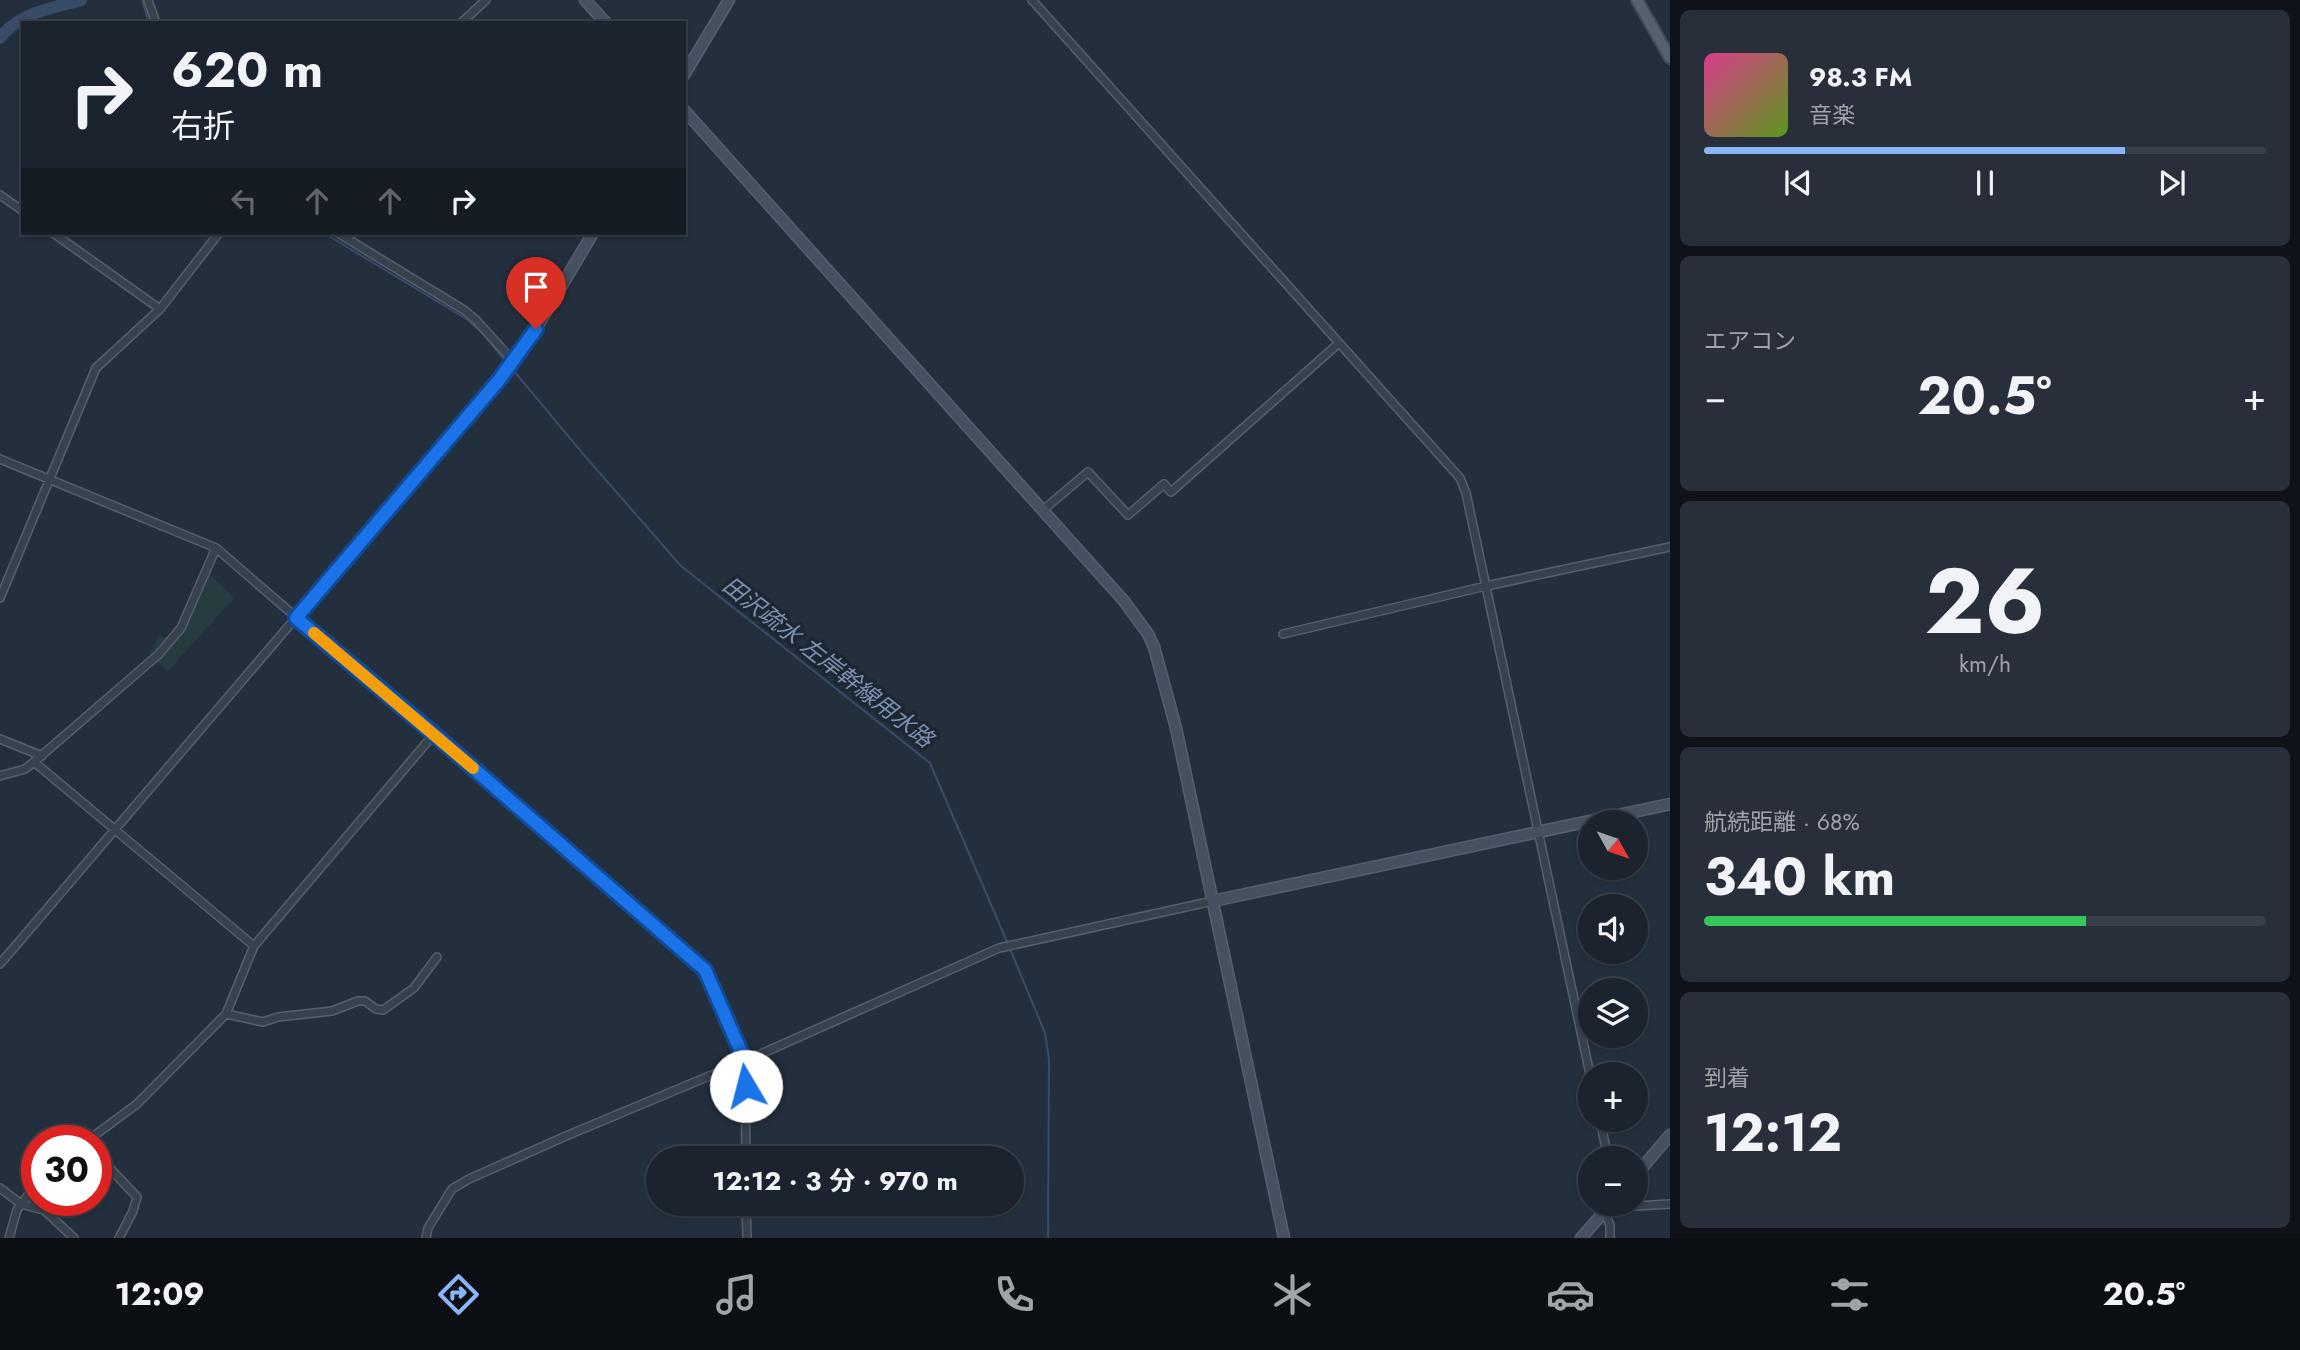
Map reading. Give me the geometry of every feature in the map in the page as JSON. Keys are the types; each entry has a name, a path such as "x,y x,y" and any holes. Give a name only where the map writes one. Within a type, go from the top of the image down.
{"main road":[{"path":"1637,0 1670,58"}],"street":[{"path":"148,0 155,21"},
{"path":"463,21 486,0"},
{"path":"585,0 604,21"},
{"path":"686,72 729,0"},
{"path":"1032,0 1460,478 1466,493 1587,1062"},
{"path":"686,112 1124,601 1139,620 1154,647 1173,715 1284,1238"},
{"path":"0,195 21,210"},
{"path":"56,235 160,309"},
{"path":"0,598 96,368 160,309 217,235"},
{"path":"341,235 464,310 514,362"},
{"path":"0,964 514,362 592,235"},
{"path":"1043,510 1088,472 1128,515 1164,484 1171,492 1339,343"},
{"path":"0,459 216,548 705,970 745,1061 746,1146"},
{"path":"1283,634 1486,586 1670,547"},
{"path":"0,776 25,769 42,756 159,654 181,628 216,548"},
{"path":"109,1125 136,1104 226,1014 254,946 434,734"},
{"path":"0,739 42,756"},
{"path":"34,762 254,946"},
{"path":"426,1238 428,1228 452,1189 469,1179 1002,947 1670,804"},
{"path":"226,1014 263,1022 278,1017 332,1011 366,1001 376,1009 383,1010 414,988 437,957"},
{"path":"1648,1161 1670,1136"},
{"path":"112,1170 137,1197 119,1238"},
{"path":"0,1188 21,1205 9,1238"},
{"path":"1648,1205 1670,1204"},
{"path":"50,1216 74,1238"},
{"path":"746,1216 747,1238"},
{"path":"1581,1238 1601,1216"},
{"path":"1610,1216 1610,1238"}],"green space":[{"path":"209,574 234,598 168,671 155,661 150,652 159,635 168,639 202,581"}],"waterway":[{"path":"0,38 26,17 81,0"},
{"name":"田沢疏水 左岸幹線用水路","path":"142,0 148,21"},
{"name":"田沢疏水 左岸幹線用水路","path":"327,235 468,320 507,363"},
{"name":"田沢疏水 左岸幹線用水路","path":"514,371 681,566 930,763 1008,944"},
{"name":"田沢疏水 左岸幹線用水路","path":"1010,949 1045,1033 1049,1059 1048,1238"}],"slow traffic":[{"path":"314,633 473,768"}],"route":[{"path":"536,329 514,362 296,618 705,970 745,1061 746,1086"}]}
